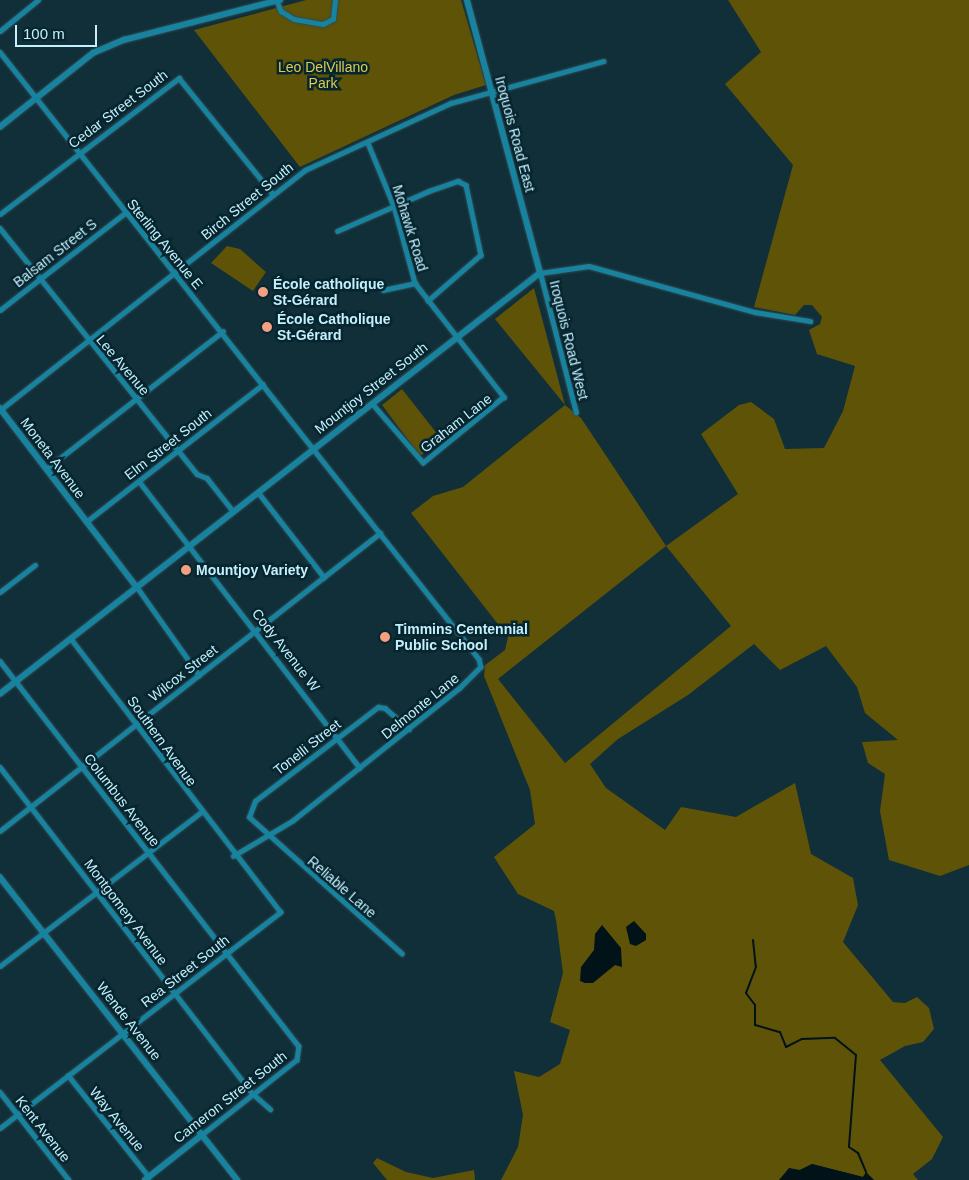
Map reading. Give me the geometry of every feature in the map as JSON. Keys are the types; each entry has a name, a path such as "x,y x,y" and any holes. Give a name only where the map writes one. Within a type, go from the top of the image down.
{"street":[{"path":"0,31 38,0"},
{"path":"0,127 93,53 108,47 279,0 281,11 294,19 323,24 333,19 335,0"},
{"name":"Iroquois Road East","path":"467,0 540,274"},
{"name":"Sterling Avenue E","path":"0,52 172,276 223,331 380,533"},
{"name":"Birch Street South","path":"0,409 305,170 490,90 603,61"},
{"name":"Cedar Street South","path":"0,214 179,78 272,194"},
{"name":"Mohawk Road","path":"368,143 394,206 415,283 457,338"},
{"path":"337,231 458,180 466,184 481,255 428,301"},
{"name":"Balsam Street S","path":"0,310 125,213"},
{"name":"Lee Avenue","path":"0,228 88,340 138,398 178,451 233,511"},
{"name":"Mountjoy Street South","path":"0,694 540,274 589,266 755,312 810,321"},
{"name":"Iroquois Road West","path":"540,274 576,413"},
{"path":"383,290 415,283"},
{"path":"46,469 223,331"},
{"name":"Graham Lane","path":"372,404 419,462 430,459 504,397 457,338"},
{"name":"Elm Street South","path":"86,522 263,384"},
{"name":"Moneta Avenue","path":"0,409 138,587"},
{"name":"Cody Avenue W","path":"139,481 339,736 360,768"},
{"path":"258,492 324,577"},
{"name":"Wilcox Street","path":"0,831 380,533"},
{"name":"Delmonte Lane","path":"234,856 268,837 360,768 481,667 380,533"},
{"path":"0,592 35,565"},
{"path":"138,587 199,675"},
{"name":"Southern Avenue","path":"71,640 234,856"},
{"name":"Columbus Avenue","path":"0,662 227,951"},
{"name":"Tonelli Street","path":"268,837 249,817 255,801 339,736 378,708 385,708 409,729"},
{"name":"Montgomery Avenue","path":"0,767 253,1094 270,1109"},
{"path":"0,966 46,935 200,812"},
{"name":"Reliable Lane","path":"268,837 402,954"},
{"name":"Rea Street South","path":"0,1128 280,912 234,856"},
{"name":"Wende Avenue","path":"0,877 238,1180"},
{"name":"Cameron Street South","path":"147,1178 297,1060 299,1046 227,951"},
{"name":"Way Avenue","path":"68,1075 147,1178"},
{"name":"Kent Avenue","path":"0,1092 69,1180"}],"green space":[{"name":"Leo DelVillano Park","path":"306,0 461,0 486,85 454,95 300,167 194,30"},
{"path":"728,0 969,0 969,865 940,876 889,860 880,811 885,774 868,763 862,742 898,740 865,713 857,687 826,646 780,670 754,644 688,695 618,739 590,764 606,788 665,830 681,807 736,817 795,783 811,854 853,878 858,905 843,942 893,1002 905,1003 917,997 929,1008 934,1029 923,1042 905,1046 880,1060 943,1137 932,1159 913,1174 918,1180 874,1180 866,1173 863,1177 812,1164 779,1180 501,1180 518,1147 523,1115 514,1071 539,1077 560,1064 570,1030 550,1022 563,973 554,911 518,894 494,857 535,824 530,790 484,676 485,665 505,650 508,637 411,513 433,496 463,487 565,405 581,418 666,546 738,494 701,434 739,405 751,402 774,419 785,449 824,448 843,411 855,366 817,354 809,330 820,324 822,317 812,305 804,305 795,315 754,307 793,165 725,84 761,52","holes":["666,546 731,626 565,763 498,679"]},
{"path":"227,246 240,249 266,272 253,291 211,263"},
{"path":"534,288 565,405 495,319"},
{"path":"402,389 442,440 420,456 382,405"},
{"path":"377,1158 406,1172 433,1178 474,1170 475,1180 387,1180 373,1163"}],"shaded area":[{"path":"634,921 646,934 646,940 636,946 630,944 626,927"},
{"path":"602,925 621,948 622,967 615,965 593,983 585,983 580,981 581,967 594,950 595,934"},
{"path":"812,1164 863,1177 866,1172 874,1180 779,1180 789,1168 800,1170"}],"waterway":[{"path":"753,940 756,967 746,993 755,1005 755,1025 780,1032 786,1047 802,1039 835,1038 856,1055 849,1147 858,1153 866,1172"}],"place":[{"name":"École catholique St-Gérard","path":"263,292"},
{"name":"École Catholique St-Gérard","path":"267,327"},
{"name":"Mountjoy Variety","path":"186,570"},
{"name":"Timmins Centennial Public School","path":"385,637"}]}
